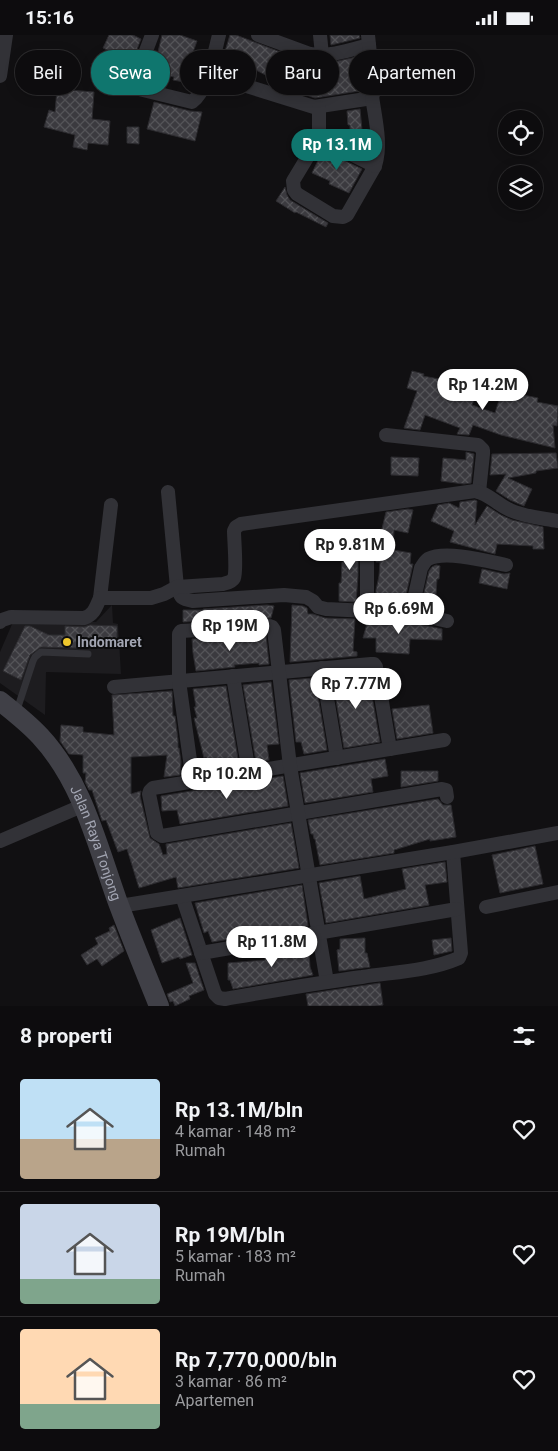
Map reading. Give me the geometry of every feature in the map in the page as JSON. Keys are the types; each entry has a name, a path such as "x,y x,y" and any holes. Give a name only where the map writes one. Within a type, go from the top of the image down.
{"main road":[{"name":"Jalan Raya Tonjong","path":"8,707 40,735 52,750 84,805 120,906 159,1006"}],"street":[{"path":"0,76 6,35"},
{"path":"152,35 136,77 136,83 140,89 192,102 199,95"},
{"path":"215,50 219,35"},
{"path":"261,35 300,50"},
{"path":"320,35 322,50"},
{"path":"320,108 319,138 293,181 292,186 297,194 333,216 338,217 347,215 375,166 378,157 378,143 372,97 374,92 368,40 337,50"},
{"path":"256,89 320,108 372,97"},
{"path":"319,138 375,166"},
{"path":"386,435 478,445 484,454 479,492"},
{"path":"168,491 177,587 180,597 185,600 291,595 306,597 318,607 326,609 411,613 447,621"},
{"path":"100,598 151,598 164,595 177,587 230,583 234,578 234,531 240,524 469,491 479,492 511,511 558,521"},
{"path":"0,622 2,619 11,617 84,618 94,612 100,598 111,505"},
{"path":"367,549 367,611"},
{"path":"411,613 421,568 429,559 452,556 506,565"},
{"path":"193,782 179,681 181,631 272,627 280,671 290,766 327,982"},
{"path":"114,687 280,671 366,664 374,665 376,667 390,749"},
{"path":"322,668 338,758"},
{"path":"233,676 249,773"},
{"path":"444,740 152,789 149,794 157,833 162,836 442,789 446,790 447,797"},
{"path":"0,841 84,805"},
{"path":"120,906 558,833"},
{"path":"182,896 215,994 219,998 225,999 421,968 459,959 461,951 453,852"},
{"path":"486,907 558,892"},
{"path":"201,953 457,909"}],"lane":[{"path":"8,707 38,654 41,652 88,654"}],"shaded area":[{"path":"112,605 113,623 118,624 121,674 46,672 45,715 0,683 0,652 13,622 96,622"}],"building":[{"path":"109,35 133,35 141,39 137,50 107,50 103,48"},
{"path":"162,35 180,35 197,41 194,50 180,50 180,81 173,80 174,77 170,76 170,50 158,50"},
{"path":"230,35 236,35 275,50 266,50 266,75 256,70 256,50 225,50"},
{"path":"330,35 359,35 360,38 331,45"},
{"path":"349,58 349,93 339,94 339,61"},
{"path":"81,91 91,92 91,95 94,95 92,119 110,121 108,145 88,143 87,150 73,147 75,135 44,127 49,110 55,112 56,95 81,95"},
{"path":"306,95 334,95 315,98"},
{"path":"154,102 202,112 195,141 147,129"},
{"path":"360,109 362,130 368,130 369,140 350,140 350,125 348,125 347,111"},
{"path":"127,127 139,127 139,144 127,143"},
{"path":"323,150 362,169 349,193 329,184 330,181 312,173"},
{"path":"285,187 290,200 328,223 326,227 295,213 276,201"},
{"path":"412,371 424,374 423,376 444,380 443,383 476,395 472,405 495,413 506,378 526,384 523,395 538,398 537,402 558,406 557,426 553,425 555,448 501,435 473,425 469,435 457,434 460,428 425,415 420,430 404,428 417,391 407,388"},
{"path":"466,452 474,454 471,483 441,481 443,458 466,460"},
{"path":"556,453 558,468 508,478 532,489 524,506 496,491 506,474 490,475 492,454"},
{"path":"391,457 419,458 418,476 391,475"},
{"path":"477,501 475,525 487,506 512,520 543,527 544,549 533,549 533,546 497,544 495,554 450,542 454,531 431,521 438,505 449,503 459,508 460,502"},
{"path":"413,510 408,533 394,530 393,550 411,553 410,564 413,564 404,604 376,603 380,562 376,562 376,548 372,541 379,541 386,512"},
{"path":"348,535 360,537 360,540 363,540 358,548 356,602 339,601 339,583 341,583 342,562 345,562"},
{"path":"436,565 440,566 435,609 421,606 429,571"},
{"path":"482,569 504,574 510,573 507,589 479,583"},
{"path":"292,605 303,606 307,608 308,614 325,618 355,619 353,651 357,652 357,656 290,662"},
{"path":"274,606 271,618 183,622 183,610"},
{"path":"368,620 410,622 442,629 442,640 410,639 409,654 376,652 376,638 363,638"},
{"path":"90,625 117,626 117,647 41,647 30,655 21,680 3,671 25,626 30,626 49,635 65,635 65,626 84,627"},
{"path":"266,635 269,664 234,665 235,667 196,671 192,639"},
{"path":"368,673 380,742 344,748 332,676"},
{"path":"315,678 327,750 304,754 301,742 296,742 289,680"},
{"path":"271,682 279,744 267,745 269,760 256,762 243,685"},
{"path":"226,686 239,765 209,770 194,718 197,718 193,689"},
{"path":"172,691 173,716 175,716 181,762 180,775 164,777 167,755 131,757 131,794 141,791 140,796 150,838 159,844 163,855 167,854 166,844 291,823 299,868 178,888 176,877 139,888 127,849 118,852 106,820 102,821 92,790 89,790 85,782 86,773 83,773 83,755 69,754 60,741 61,725 83,727 83,732 114,735 112,695"},
{"path":"429,705 433,733 397,739 392,709"},
{"path":"385,759 388,776 371,779 373,792 305,803 300,773"},
{"path":"401,771 438,771 438,781 401,787"},
{"path":"283,776 288,806 180,824 177,810 162,811 161,796"},
{"path":"438,799 443,805 451,805 456,837 430,841 430,839 394,850 394,853 320,865 315,839 313,834 311,834 308,820"},
{"path":"535,846 543,884 500,893 492,855"},
{"path":"445,862 447,882 425,885 429,905 326,923 319,883 360,876 364,899 406,889 402,869"},
{"path":"302,885 308,926 212,942 208,931 204,933 195,903"},
{"path":"180,918 192,955 162,963 151,930"},
{"path":"114,925 124,951 102,966 97,959 87,965 81,955 98,944 95,938 110,931 109,928"},
{"path":"365,938 365,953 367,953 370,967 339,971 337,950 340,949 340,939"},
{"path":"451,938 452,951 434,955 432,940"},
{"path":"306,944 313,975 233,989 230,980 228,980 228,963 265,960 264,956 275,953 274,949"},
{"path":"186,963 195,963 204,990 189,996 190,999 175,1006 173,1001 170,1002 167,994 193,983"},
{"path":"380,983 383,1005 308,1006 306,994"}],"place":[{"name":"Indomaret","path":"67,642"}]}
